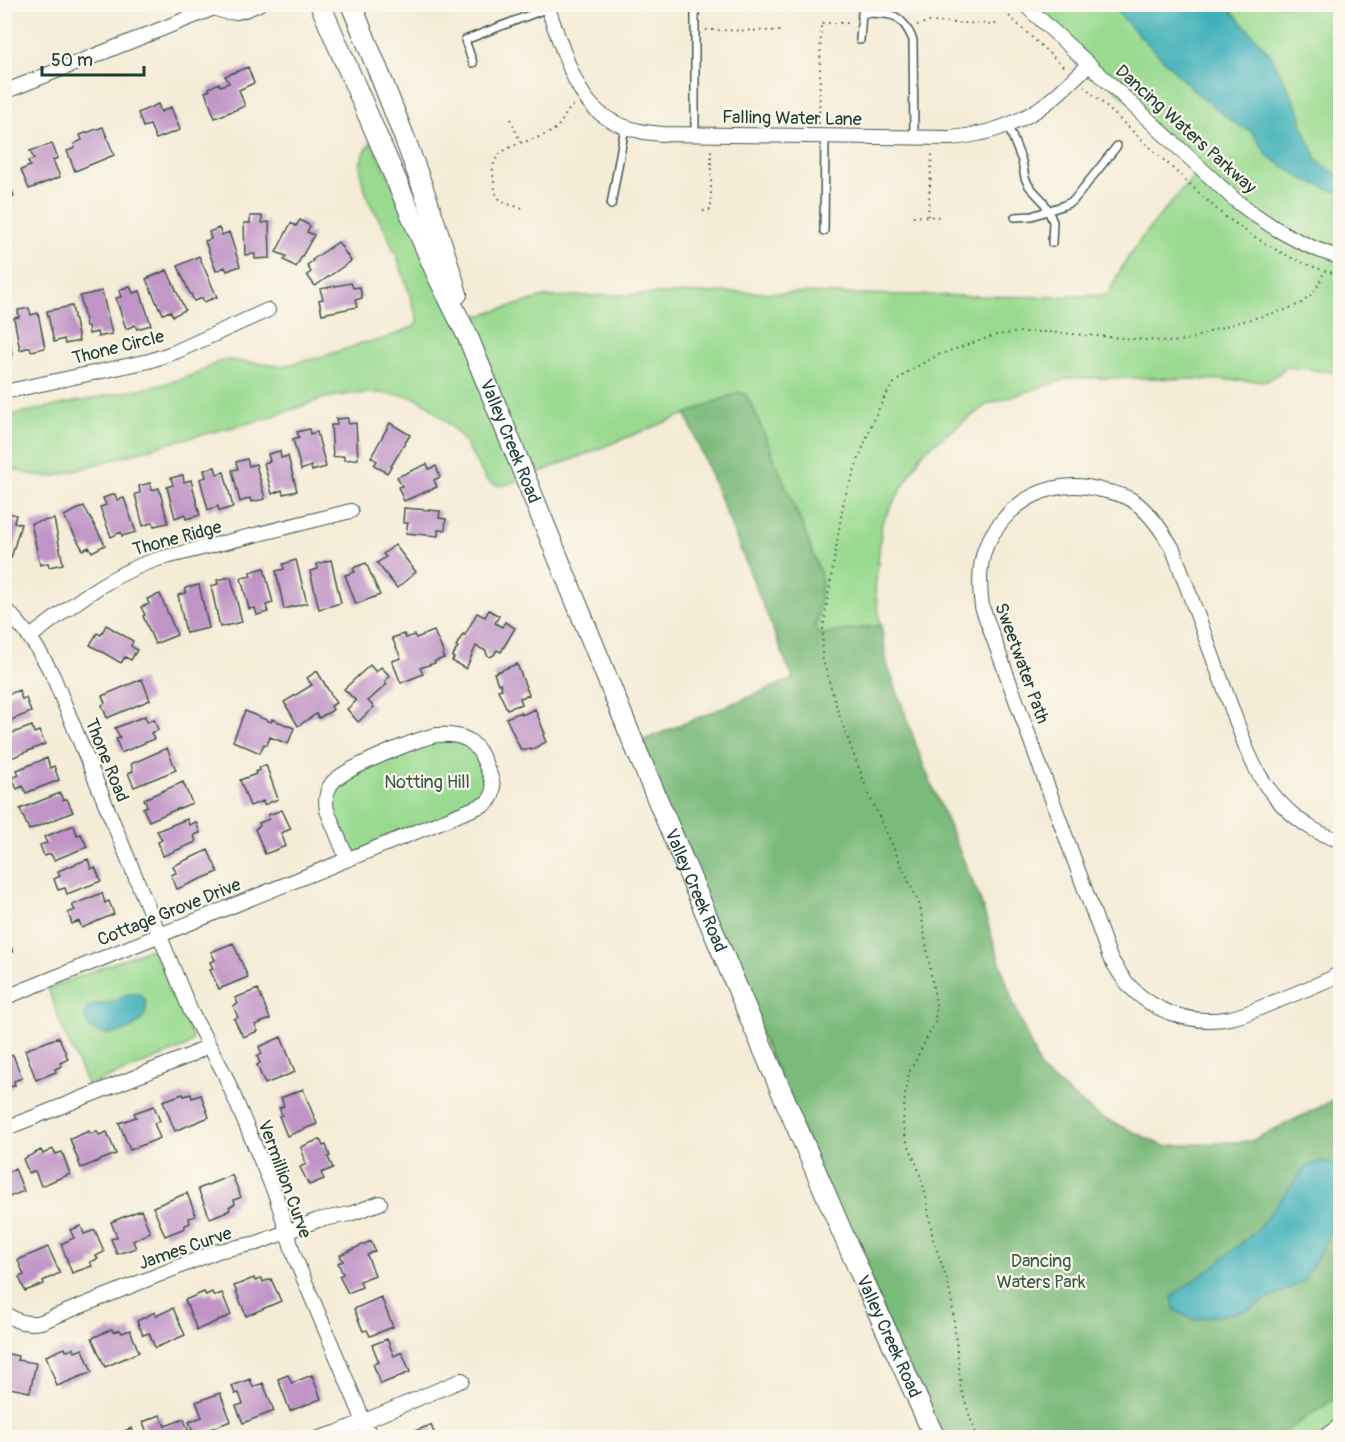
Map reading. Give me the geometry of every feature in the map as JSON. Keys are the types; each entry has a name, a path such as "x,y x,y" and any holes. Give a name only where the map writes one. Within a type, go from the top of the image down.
{"main road":[{"name":"Valley Creek Road","path":"320,4 438,277 468,337 626,722 838,1223 935,1437"},
{"name":"Valley Creek Road","path":"351,4 418,176 450,271 468,337"},
{"path":"1329,1437 1341,1429"}],"street":[{"path":"4,92 215,6 226,13 234,13 259,4"},
{"name":"Dancing Waters Parkway","path":"1024,4 1255,216 1278,230 1341,257"},
{"name":"Falling Water Lane","path":"547,6 570,71 584,98 608,119 640,132 822,137 950,138 972,136 992,132 1027,116 1048,102 1089,65"},
{"name":"Thone Circle","path":"4,392 149,361 175,352 268,310"},
{"name":"Sweetwater Path","path":"1341,840 1312,828 1294,815 1277,799 1256,770 1173,549 1161,529 1145,512 1131,499 1086,485 1061,486 1039,492 1015,508 998,526 987,545 981,565 979,586 982,607 1110,958 1123,979 1144,999 1166,1012 1188,1018 1211,1020 1231,1018 1253,1011 1341,973"},
{"name":"Thone Ridge","path":"30,637 96,588 132,568 158,559 351,511"},
{"name":"Thone Road","path":"4,608 20,623 53,676 159,935"},
{"name":"Cottage Grove Drive","path":"4,998 489,802 494,792 493,784 478,748 468,740 452,735 429,737 350,770 334,781 327,794 327,810 347,859"},
{"name":"Vermillion Curve","path":"159,935 193,1017 231,1087 276,1196 295,1258 371,1437"},
{"path":"4,1130 191,1055 208,1044"},
{"name":"James Curve","path":"4,1312 19,1322 41,1322 211,1254 254,1244 318,1220 353,1213 380,1203"},
{"path":"319,1437 336,1433 462,1380"}],"lane":[{"path":"695,4 695,135"},
{"path":"473,63 465,40 547,6"},
{"path":"861,40 862,13 892,15 908,28 913,40 914,137"},
{"path":"1008,126 1022,161 1025,178 1043,201 1053,222 1053,243"},
{"path":"611,205 625,127"},
{"path":"822,137 824,231"},
{"path":"1015,217 1032,216 1073,201 1117,146"}],"path":[{"path":"996,4 1224,215 1267,246 1292,259 1341,275"},
{"path":"822,137 821,23 861,22"},
{"path":"908,28 928,22 998,24"},
{"path":"695,30 784,31"},
{"path":"522,208 499,199 495,189 493,169 497,157 520,143 552,131 562,121 568,110 584,98"},
{"path":"511,119 520,143"},
{"path":"703,211 711,210 710,135"},
{"path":"928,216 932,154"},
{"path":"913,216 942,217"},
{"path":"978,1437 961,1388 952,1303 947,1281 933,1239 921,1177 906,1139 903,1123 909,1073 935,1022 936,1005 920,906 867,790 839,715 822,657 823,628 844,499 872,423 893,384 909,371 938,355 996,335 1021,332 1173,342 1191,339 1225,326 1286,310 1302,303 1313,293 1324,271"}],"green space":[{"name":"Dancing Waters Park","path":"1024,5 1340,5 1340,373 1287,367 1268,381 1070,378 988,404 923,452 882,522 875,590 887,664 924,767 979,897 1012,1000 1041,1071 1098,1116 1164,1146 1251,1141 1340,1097 1340,1429 1328,1438 935,1437 634,744 793,679 686,414 505,485 495,485 486,479 462,438 428,405 408,396 379,393 324,398 266,419 176,441 56,476 37,476 5,467 5,416 165,384 198,373 218,362 229,360 282,366 317,358 361,343 381,340 415,326 417,317 399,262 384,227 369,202 362,180 360,165 371,142 464,320 544,297 735,292 1040,297 1108,295 1116,277 1137,244 1201,168"},
{"name":"Dancing Waters Park","path":"740,392 746,395 752,405 820,573 822,583 816,627 818,632 821,634 881,625 887,664 924,767 979,897 1012,1000 1041,1071 1098,1116 1164,1146 1251,1141 1340,1097 1340,1395 1289,1429 1269,1437 935,1437 635,744 793,679 686,414"},
{"name":"Notting Hill","path":"429,737 474,745 491,799 347,859 327,793 330,787"},
{"path":"146,950 152,950 158,957 192,1036 192,1041 187,1046 88,1086 65,1035 48,989"}],"water":[{"path":"1110,5 1227,5 1270,54 1300,112 1301,123 1318,161 1340,177 1340,189 1336,192 1301,178 1268,156 1251,131 1236,124 1197,94"},
{"path":"132,993 141,995 146,1002 146,1011 137,1024 128,1030 113,1034 97,1032 89,1027 85,1016 90,1006"},
{"path":"1322,1161 1333,1163 1340,1174 1340,1199 1331,1232 1304,1281 1247,1310 1193,1320 1175,1310 1172,1297 1212,1268 1256,1231 1306,1167"}],"building":[{"path":"248,67 254,83 239,90 245,106 215,118 205,92 219,83 220,86 229,83 225,76"},
{"path":"158,104 161,112 171,107 180,130 156,139 150,125 143,127 138,113"},
{"path":"103,127 114,155 75,171 67,151 75,148 74,144 82,140 80,135"},
{"path":"52,144 58,158 53,160 60,177 29,189 21,170 30,166 28,161 34,159 30,151"},
{"path":"8,173 10,178 7,179 14,196 4,200 4,175"},
{"path":"250,216 262,216 262,223 269,222 270,258 255,259 255,254 245,255 244,223 250,223"},
{"path":"300,220 310,226 307,232 314,235 296,267 284,260 286,256 276,252 291,223 296,226"},
{"path":"219,228 222,235 229,232 240,266 227,271 225,267 216,271 205,241 211,239 209,232"},
{"path":"338,242 351,261 315,286 307,275 311,272 307,265"},
{"path":"199,256 217,297 204,302 202,298 194,301 178,266"},
{"path":"167,270 185,310 173,316 170,311 163,314 146,279"},
{"path":"351,283 353,288 360,287 362,298 355,300 357,307 322,314 319,300 323,299 320,289"},
{"path":"130,286 133,293 140,291 151,325 137,329 135,325 126,329 116,298 121,297 119,290"},
{"path":"102,291 112,334 98,337 97,332 89,334 80,296"},
{"path":"72,306 79,341 65,344 64,339 54,342 47,311"},
{"path":"29,308 31,315 38,313 45,348 31,351 30,347 20,350 14,318 19,317 18,310"},
{"path":"4,325 6,325 12,355 4,357"},
{"path":"348,418 348,424 356,423 358,459 344,460 344,456 333,457 331,425 337,425 336,419"},
{"path":"390,423 410,435 387,473 374,465 377,461 371,457"},
{"path":"309,429 310,434 317,432 326,467 312,471 311,466 301,470 293,439 299,437 297,432"},
{"path":"280,451 281,458 288,456 297,491 283,494 282,490 272,494 264,463 270,461 268,454"},
{"path":"247,459 249,466 256,464 265,499 251,502 250,498 240,502 232,470 238,469 236,462"},
{"path":"427,464 429,469 436,466 440,477 434,480 437,487 404,501 398,487 402,486 397,477"},
{"path":"215,467 217,474 224,472 233,507 219,511 218,506 208,510 200,479 206,477 204,470"},
{"path":"183,475 184,482 191,480 200,515 186,519 185,514 175,518 167,487 173,485 171,478"},
{"path":"150,483 152,490 159,488 168,523 154,526 153,522 143,526 135,494 140,493 139,486"},
{"path":"115,494 117,500 124,498 136,532 122,536 121,532 111,537 100,507 106,505 103,498"},
{"path":"84,506 105,545 92,552 89,547 83,550 64,516"},
{"path":"404,508 440,511 439,518 446,519 445,530 438,530 438,536 406,533 408,523 403,523"},
{"path":"5,512 16,515 14,522 21,524 11,558 4,556"},
{"path":"54,519 63,564 49,567 48,563 40,565 31,523"},
{"path":"395,545 416,572 397,588 377,563 386,557 383,554"},
{"path":"296,560 307,603 284,609 276,571 284,569 283,564"},
{"path":"331,560 341,603 319,609 310,571 318,569 317,564"},
{"path":"366,563 380,595 356,604 345,575 355,572 353,568"},
{"path":"264,568 273,603 266,605 268,612 257,615 255,608 249,609 241,578 251,576 250,572"},
{"path":"231,577 242,622 220,627 211,586 218,584 217,580"},
{"path":"199,585 209,628 186,633 178,595 186,593 185,588"},
{"path":"160,594 177,635 155,644 141,607 149,604 147,599"},
{"path":"489,610 499,616 495,623 502,627 505,622 515,628 501,652 497,650 490,657 486,651 476,646 466,669 452,661 458,647 456,646 477,613 485,617"},
{"path":"106,625 133,641 131,646 137,650 131,660 125,657 121,663 90,645 97,633 101,635"},
{"path":"434,631 444,658 420,668 423,674 401,683 392,661 401,658 392,638 404,634 406,638 414,635 416,638"},
{"path":"517,664 529,695 520,698 522,704 507,709 498,690 502,689 500,683 498,684 494,673"},
{"path":"370,665 376,672 381,667 390,676 385,681 387,684 368,701 374,707 358,722 347,709 356,701 344,689"},
{"path":"317,671 336,703 331,706 333,710 319,718 316,714 298,726 284,702 312,685 307,678"},
{"path":"142,679 150,700 107,718 102,705 105,703 102,696"},
{"path":"19,690 22,700 26,698 31,712 4,723 4,696"},
{"path":"535,709 546,742 524,751 521,750 506,718 521,712 522,715"},
{"path":"245,711 271,722 272,719 294,728 288,744 270,737 260,753 233,741"},
{"path":"145,716 147,722 154,719 158,730 151,733 154,739 121,753 116,739 120,738 115,728"},
{"path":"32,726 34,733 39,731 45,744 4,761 4,736"},
{"path":"167,748 176,770 134,787 128,773 133,771 131,764"},
{"path":"47,758 50,768 54,766 59,780 26,793 23,786 17,789 12,778 19,775 17,770"},
{"path":"266,765 278,799 264,805 263,801 250,806 240,780 256,774 259,768"},
{"path":"183,782 192,803 149,821 143,808 147,806 144,799"},
{"path":"60,793 63,800 67,799 73,812 29,830 20,809"},
{"path":"282,810 291,829 281,833 286,846 265,854 255,829 260,826 259,823 269,819 268,815"},
{"path":"187,819 189,825 196,822 200,833 194,835 196,842 163,856 158,842 162,840 157,831"},
{"path":"74,825 77,835 81,834 87,847 54,860 51,854 44,856 40,845 47,843 44,837"},
{"path":"208,850 218,872 177,889 171,875 176,873 173,866"},
{"path":"88,859 91,869 95,867 101,881 67,894 65,888 58,890 54,879 60,876 58,871"},
{"path":"102,893 105,903 109,901 114,914 82,928 79,921 72,924 68,913 75,910 72,905"},
{"path":"4,930 13,952 4,956"},
{"path":"233,943 248,977 219,989 210,970 213,969 210,962 215,960 211,952"},
{"path":"258,989 270,1019 255,1025 258,1031 243,1037 234,1019 238,1017 233,1006 238,1004 235,998"},
{"path":"59,1037 68,1059 60,1063 62,1066 55,1069 56,1072 36,1080 25,1050"},
{"path":"281,1037 295,1072 265,1084 257,1065 260,1063 257,1056 262,1054 259,1047"},
{"path":"13,1055 22,1078 14,1081 15,1085 8,1088 10,1091 4,1093 4,1058"},
{"path":"303,1089 317,1124 287,1136 279,1116 282,1115 279,1108 284,1106 281,1098"},
{"path":"183,1094 184,1096 191,1094 192,1098 201,1095 209,1117 175,1131 163,1101"},
{"path":"154,1106 160,1121 154,1123 160,1138 130,1150 119,1123 136,1117 134,1113"},
{"path":"89,1131 90,1134 97,1131 99,1135 107,1132 116,1154 81,1168 70,1139"},
{"path":"320,1139 323,1146 326,1145 333,1168 321,1173 324,1179 309,1185 300,1167 306,1164 301,1147"},
{"path":"53,1149 56,1154 62,1152 70,1174 41,1186 35,1171 29,1173 23,1159 41,1150 43,1154"},
{"path":"5,1164 8,1172 15,1169 24,1191 4,1199"},
{"path":"232,1175 241,1197 234,1200 235,1204 229,1207 230,1210 210,1218 198,1189"},
{"path":"187,1193 196,1216 189,1218 190,1223 184,1226 185,1228 165,1236 153,1207"},
{"path":"141,1210 150,1232 133,1241 136,1248 117,1254 111,1239 117,1237 111,1222"},
{"path":"81,1226 84,1234 95,1230 104,1252 96,1256 98,1259 90,1262 92,1266 72,1273 61,1244 74,1238 70,1230"},
{"path":"371,1241 375,1251 367,1255 375,1275 360,1281 362,1287 348,1293 339,1276 343,1274 338,1263 343,1261 340,1255"},
{"path":"48,1247 60,1273 43,1281 44,1284 25,1291 19,1277 24,1275 18,1260"},
{"path":"254,1278 255,1281 262,1278 263,1282 271,1279 281,1301 246,1316 234,1286"},
{"path":"204,1292 206,1295 212,1292 214,1296 222,1293 231,1315 197,1330 185,1300"},
{"path":"381,1297 393,1327 370,1336 367,1330 363,1331 354,1309"},
{"path":"173,1308 185,1335 155,1348 149,1333 143,1335 137,1321 155,1312 156,1316"},
{"path":"112,1329 113,1332 120,1330 122,1333 130,1330 139,1352 105,1367 92,1338"},
{"path":"387,1339 394,1356 402,1352 410,1372 381,1384 373,1364 379,1362 372,1345"},
{"path":"65,1348 66,1351 74,1348 75,1352 83,1349 92,1372 57,1386 46,1356"},
{"path":"4,1353 18,1356 17,1360 36,1363 30,1392 4,1387"},
{"path":"288,1375 292,1383 312,1375 321,1399 290,1411 278,1379"},
{"path":"250,1379 253,1387 263,1383 274,1411 243,1423 236,1406 243,1404 239,1393 235,1394 232,1386"},
{"path":"220,1393 231,1421 194,1435 189,1422 202,1417 196,1402"},
{"path":"160,1415 165,1426 184,1419 189,1433 178,1438 149,1438 143,1422"},
{"path":"431,1425 436,1438 408,1438 407,1434"},
{"path":"132,1428 135,1438 108,1438 108,1437"}]}
